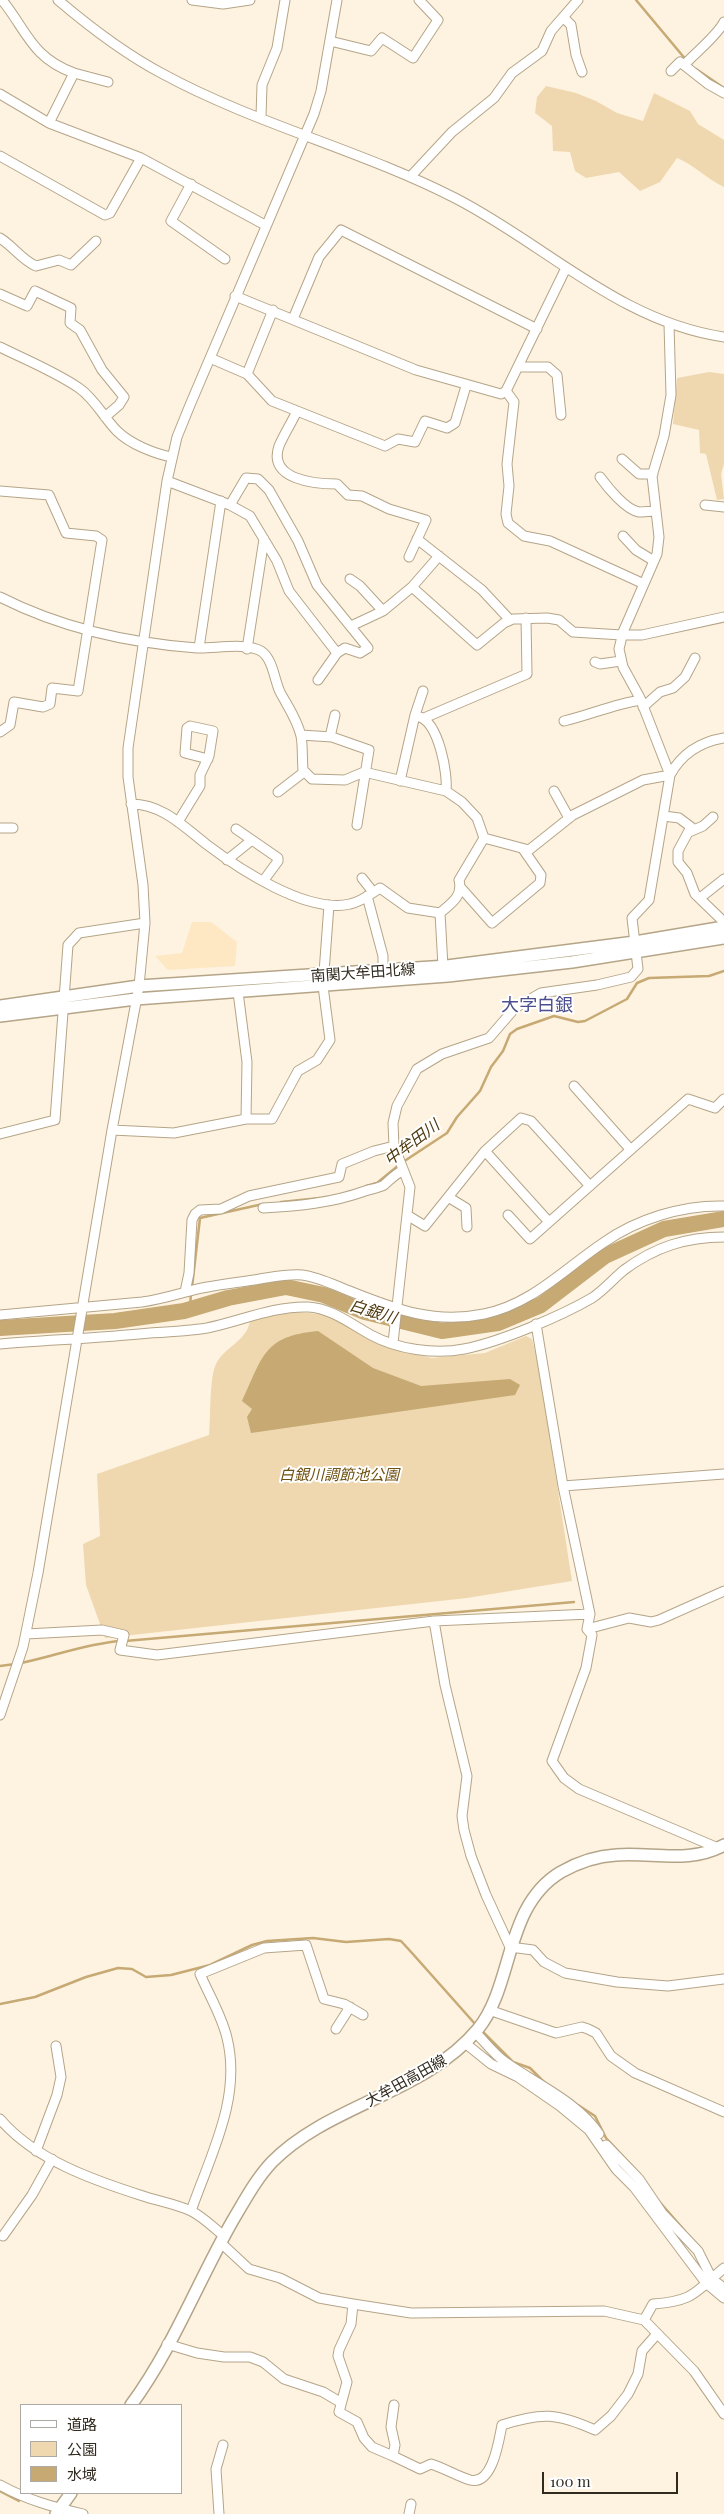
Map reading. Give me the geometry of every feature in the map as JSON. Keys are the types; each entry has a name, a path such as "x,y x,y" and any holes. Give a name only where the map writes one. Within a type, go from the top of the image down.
{"main road":[{"name":"南関大牟田北線","path":"0,1016 139,986 324,981 467,974 572,962 724,927"},
{"name":"南関大牟田北線","path":"0,1006 238,992 383,971 442,967 724,938"},
{"name":"大牟田高田線","path":"132,2404 152,2374 222,2240 256,2182 273,2162 301,2138 442,2064 465,2043 475,2032 488,2010 510,1947 534,1898 560,1873 580,1864 616,1855 679,1856 721,1846"},
{"path":"58,2511 70,2494"}],"street":[{"path":"2,0 38,52 58,67 108,82"},
{"path":"58,0 108,40 144,64 190,88 410,177 476,209 566,268 637,309 685,330 724,337"},
{"path":"192,0 223,4 250,0"},
{"path":"261,117 262,85 277,48 284,0"},
{"path":"0,1715 10,1690 26,1634 79,1336 112,1130 139,986 145,924 143,885 131,804 128,748 167,481 177,437 235,296 305,135 321,91 337,0"},
{"path":"330,41 371,51 382,38 414,58 438,20 419,0"},
{"path":"410,177 452,132 494,98 512,73 542,52 551,31 575,1"},
{"path":"563,17 572,25 576,55 582,72"},
{"path":"686,63 708,39 718,33 724,22"},
{"path":"671,71 680,62 686,63 708,84 724,93"},
{"path":"49,123 74,73"},
{"path":"0,94 49,123 141,158 266,225"},
{"path":"0,156 104,215 110,213 141,158"},
{"path":"190,184 171,222 225,259"},
{"path":"294,319 319,257 341,230 537,329"},
{"path":"0,238 11,244 28,263 36,266 44,266 53,260 59,260 71,265 96,241"},
{"path":"235,296 416,370 495,394 506,391 566,268"},
{"path":"0,294 28,306 34,291 71,308 70,323 80,330 102,370 124,397 120,405 105,417"},
{"path":"247,374 273,310"},
{"path":"669,324 671,395 664,436 653,474 659,537 654,561 622,635 619,649 623,667 642,704 670,775"},
{"path":"0,347 49,370 80,389 118,432 130,440 162,455 172,457"},
{"path":"210,358 247,374 272,400 385,446 398,439 415,442 425,421 447,428 455,423 466,386"},
{"path":"518,367 548,367 557,375 561,415"},
{"path":"506,391 514,402 506,464 509,486 506,514 508,523 524,536 550,541 644,584"},
{"path":"298,411 279,447 278,457 282,469 294,479 321,484 337,484 348,495 362,496 389,509 426,520 409,557"},
{"path":"622,459 639,474 653,474"},
{"path":"230,505 246,478 258,479 269,490 298,541 318,586 368,648 360,652 346,648 337,653 318,680"},
{"path":"600,478 613,496 631,509 639,512 656,511"},
{"path":"167,481 221,501 250,516 277,561 290,591 337,653"},
{"path":"0,491 49,495 66,533 96,536 102,540 78,691 52,688 50,704 44,708 14,702 10,725 0,732"},
{"path":"199,648 221,501"},
{"path":"704,505 723,508"},
{"path":"623,536 636,550 654,561"},
{"path":"247,649 264,539"},
{"path":"417,539 482,590 510,620"},
{"path":"351,626 383,611 412,587 439,556"},
{"path":"350,579 360,586 383,611"},
{"path":"412,587 477,645 504,623 510,620 526,618 559,620 573,632 642,635 724,617"},
{"path":"0,597 30,612 88,631 199,648 220,645 259,650 267,656 280,691 295,716 301,736 304,772 312,779 344,780 364,772 446,791 462,802 476,818 484,838"},
{"path":"419,717 527,674 526,618"},
{"path":"564,721 601,712 622,703 642,704 660,692 672,688 685,677 695,658"},
{"path":"595,662 600,664 622,661"},
{"path":"400,781 419,717 423,691"},
{"path":"330,737 335,715"},
{"path":"419,717 432,728 441,751 448,777 446,791"},
{"path":"301,736 330,737 370,750 364,772 357,825"},
{"path":"393,1339 410,1187 400,1166 394,1146 393,1123 397,1106 417,1069 442,1054 489,1038 515,1008 541,994 597,985 631,976 638,969 632,918 649,900 670,775 679,759 698,746 724,738"},
{"path":"178,822 200,786 200,775 208,758"},
{"path":"278,792 304,772"},
{"path":"484,838 530,850 540,844 569,818 643,780 670,775"},
{"path":"554,791 569,818"},
{"path":"131,804 146,804 168,814 227,860 310,902 329,905 349,904 380,888 408,908 440,913"},
{"path":"664,816 687,822 691,827 678,851 678,862 687,874 694,894 724,922"},
{"path":"689,832 703,826 712,817"},
{"path":"0,828 12,828"},
{"path":"236,829 278,858 278,861 264,880"},
{"path":"484,838 459,880 461,888 492,923 540,882 540,875 523,849"},
{"path":"227,860 252,840"},
{"path":"362,878 370,894 383,956 383,971"},
{"path":"700,898 724,879"},
{"path":"440,913 457,898 461,888"},
{"path":"112,1130 174,1133 246,1119 272,1119 298,1071 317,1060 330,1040 324,981 329,905"},
{"path":"440,913 442,967"},
{"path":"0,1134 55,1120 68,946 80,933 145,924"},
{"path":"238,992 247,1062 246,1119"},
{"path":"574,1086 630,1150"},
{"path":"508,1215 530,1239 688,1099 715,1108 724,1098"},
{"path":"407,1215 425,1226 485,1151 521,1118 531,1121 590,1186"},
{"path":"190,1291 189,1273 192,1220 200,1210 221,1208 250,1196 339,1176 342,1164 394,1146"},
{"path":"485,1151 549,1222"},
{"path":"263,1208 294,1206 304,1203 324,1203 345,1198 384,1184 400,1166"},
{"path":"448,1197 466,1208 467,1227"},
{"path":"0,1315 83,1309 162,1300 190,1291 279,1276 302,1275 322,1280 420,1316 447,1318 484,1314 519,1302 551,1283 602,1243 631,1227 649,1219 678,1212 707,1206 724,1206"},
{"path":"0,1344 79,1336 206,1328 274,1310 311,1307 334,1313 373,1336 393,1339 439,1352 462,1350 485,1344 571,1310 594,1297 623,1271 666,1245 684,1240 724,1237"},
{"path":"536,1324 563,1486 590,1614 587,1629"},
{"path":"563,1486 724,1474"},
{"path":"587,1629 629,1618 651,1622 724,1591"},
{"path":"26,1634 102,1630 124,1636 120,1650 157,1654 434,1621 590,1614"},
{"path":"434,1621 446,1685 467,1776 462,1816 470,1856 510,1947 533,1950 544,1962 566,1973 617,1982 668,1986 724,1979"},
{"path":"587,1629 592,1635 586,1668 552,1761 555,1768 578,1788 721,1846"},
{"path":"191,2211 227,2111 230,2063 227,2037 200,1974 264,1948 306,1945 324,1999 350,2007 363,2015"},
{"path":"336,2029 350,2007"},
{"path":"488,2010 556,2033 582,2027 588,2029 596,2033 611,2056 635,2073 724,2112"},
{"path":"475,2032 504,2061 528,2075 591,2122 608,2147 639,2179 662,2213 698,2251 709,2281 724,2288"},
{"path":"465,2043 491,2064 518,2077 560,2106 589,2130 616,2169 634,2187 724,2298"},
{"path":"36,2151 57,2095 61,2077 56,2046"},
{"path":"0,2120 14,2136 52,2159 132,2193 191,2211 249,2269 280,2278 319,2298 411,2313 597,2311 644,2320 694,2371 724,2414"},
{"path":"3,2236 32,2195 52,2159"},
{"path":"644,2320 653,2304 677,2302 692,2297 724,2268"},
{"path":"353,2304 351,2324 338,2356 347,2382 340,2402 339,2412 357,2422 364,2438 372,2448 420,2469 431,2464 472,2480 481,2478 493,2466 502,2425 529,2416 541,2415 568,2418 595,2430 611,2416 628,2394 638,2374 642,2351 657,2334"},
{"path":"168,2344 197,2353 224,2357 250,2357 263,2362 284,2379 324,2392 340,2402"},
{"path":"393,2456 395,2445 391,2427 394,2406"},
{"path":"219,2514 216,2469 223,2445"},
{"path":"0,2485 20,2496 58,2511 83,2514"},
{"path":"409,2514 411,2504"}],"shaded area":[{"path":"192,922 211,922 237,942 235,966 168,970 155,956 182,953"}],"green space":[{"path":"546,86 576,93 596,101 617,113 643,121 654,93 690,111 698,124 724,140 724,187 677,158 660,182 640,191 619,172 586,178 575,171 570,152 553,151 552,126 535,113 537,97"},
{"path":"709,372 724,374 724,464 721,474 724,499 717,500 706,454 700,453 699,430 673,424 677,378"},
{"name":"白銀川調節池公園","path":"295,1312 320,1314 337,1319 391,1349 432,1358 485,1353 526,1336 532,1339 539,1368 572,1581 467,1598 105,1638 86,1585 83,1544 100,1536 97,1474 209,1435 212,1379 216,1364 220,1358 245,1334 250,1321 274,1314"}],"water":[{"path":"318,1331 373,1368 421,1386 510,1379 520,1385 515,1395 251,1433 247,1417 252,1409 242,1401 267,1351 286,1338"}],"waterway":[{"path":"636,0 687,61"},
{"path":"696,69 724,88"},
{"name":"中牟田川","path":"403,1162 447,1133 457,1117 480,1091 491,1067 503,1051 510,1034 517,1029 554,1016 578,1022 585,1021 627,999 637,983 649,978 709,976 724,971"},
{"name":"中牟田川","path":"366,1186 377,1183 399,1165"},
{"name":"中牟田川","path":"281,1202 320,1198"},
{"name":"中牟田川","path":"192,1287 200,1218 263,1204"},
{"name":"白銀川","path":"0,1328 115,1321 184,1311 228,1298 286,1287 324,1295 365,1312 442,1331 498,1323 541,1305 605,1256 664,1229 724,1219"},
{"name":"中牟田川","path":"190,1309 191,1292"},
{"path":"125,1641 574,1602"},
{"path":"21,1663 94,1645 120,1641"},
{"path":"0,1666 15,1664"},
{"path":"0,2004 35,1997 86,1977 118,1968 132,1969 146,1977 171,1975 210,1965 252,1945 267,1941 313,1938 346,1942 389,1939 401,1941 476,2025"},
{"path":"482,2031 513,2062 530,2068 546,2084"},
{"path":"578,2105 595,2116 606,2138 640,2174"},
{"path":"657,2199 685,2231"},
{"path":"0,2491 19,2501"}],"district":[{"name":"大字白銀","path":"537,1005"}]}
